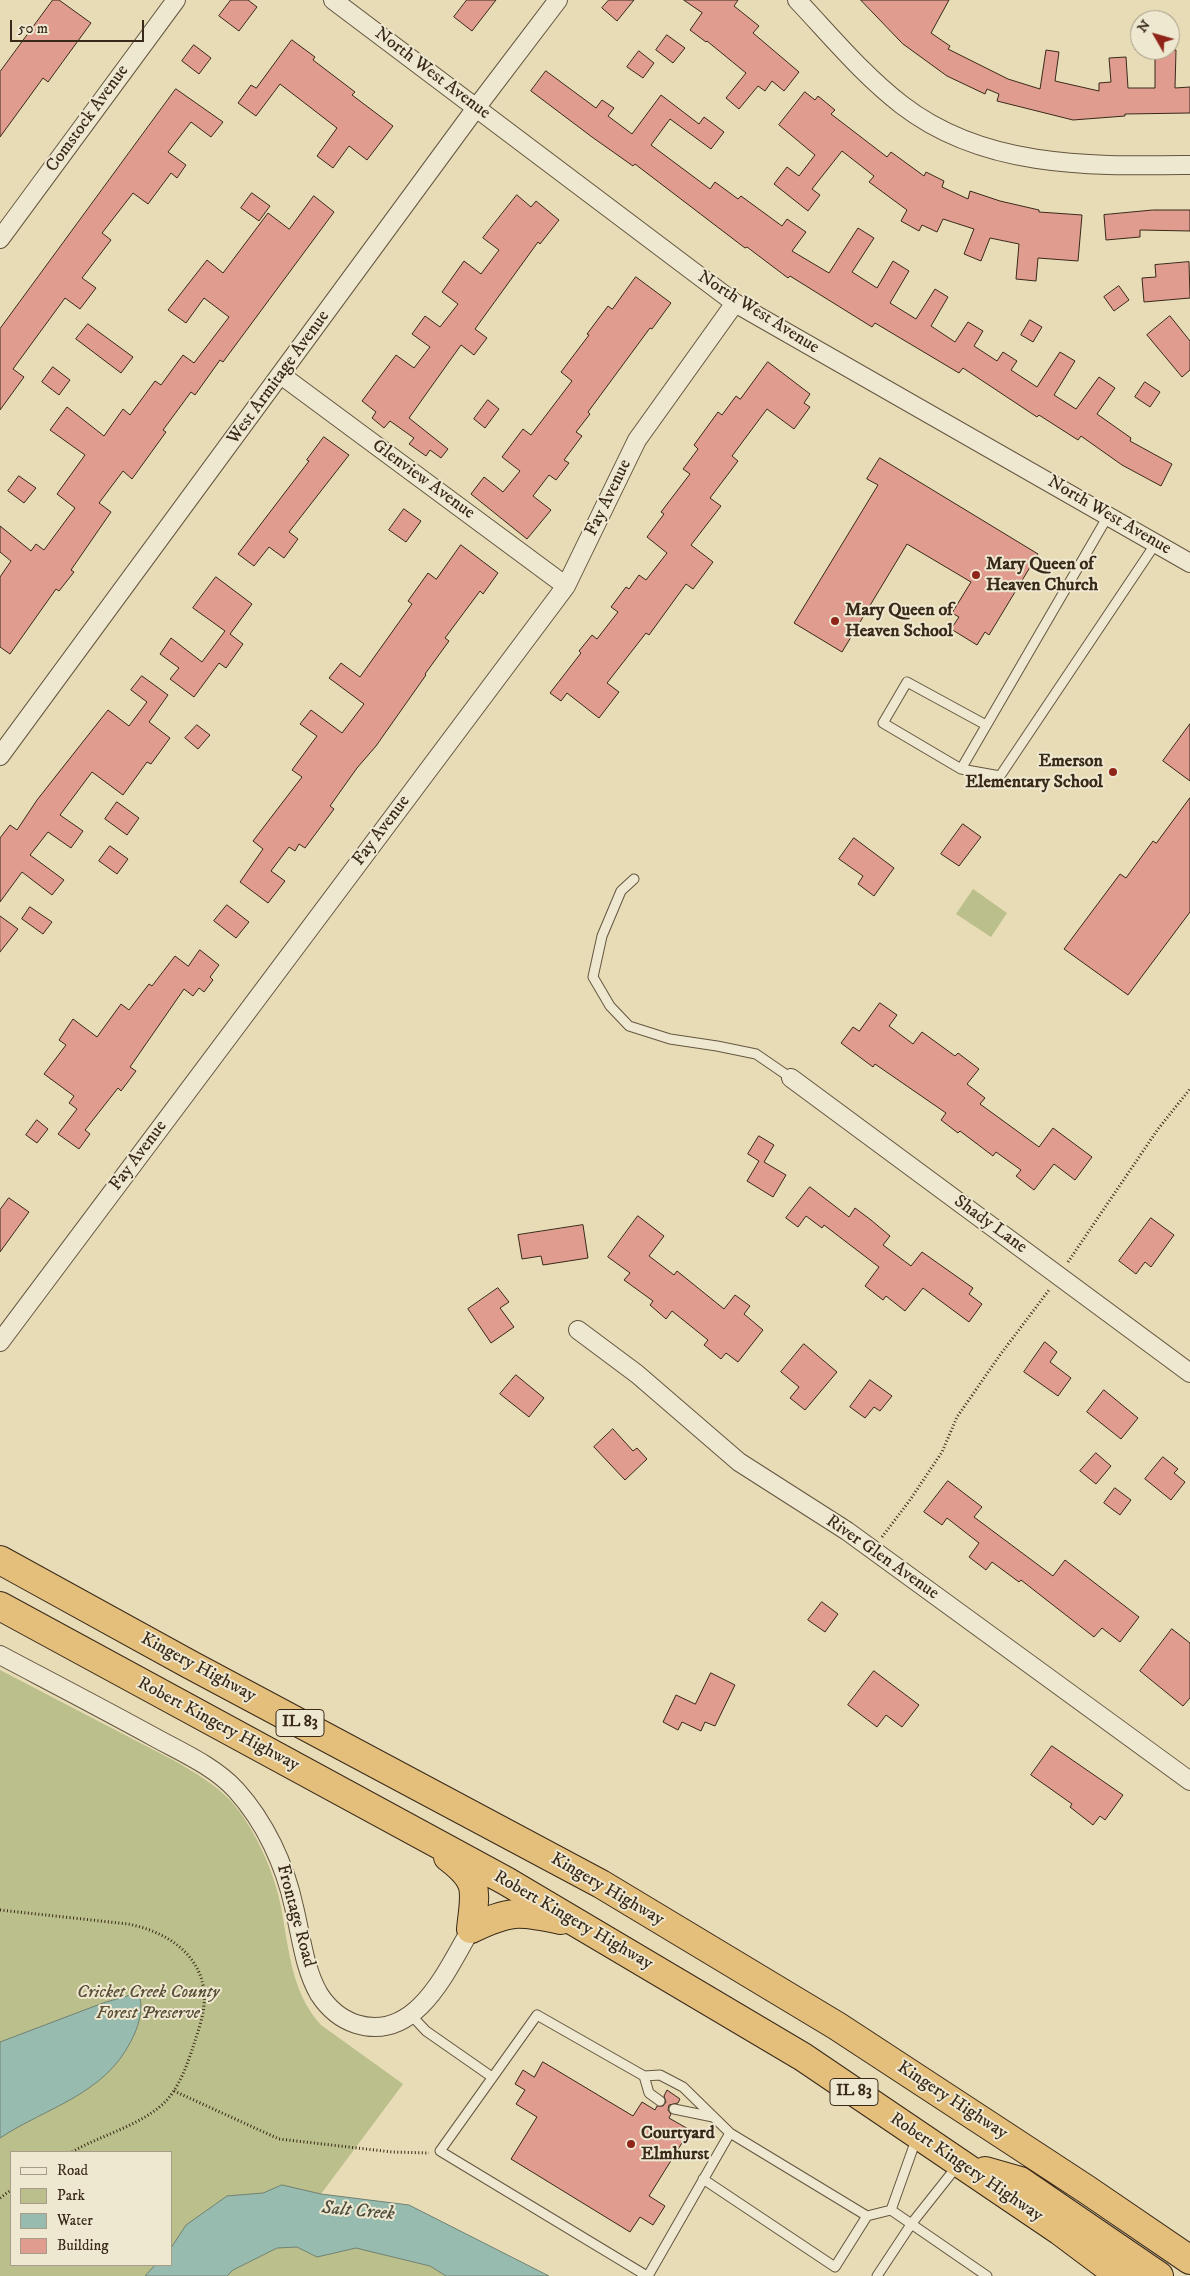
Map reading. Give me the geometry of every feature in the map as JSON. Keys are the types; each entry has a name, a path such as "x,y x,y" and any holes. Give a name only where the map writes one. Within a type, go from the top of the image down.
{"highway":[{"name":"Kingery Highway","path":"0,1560 189,1664 600,1884 837,2026 1086,2189 1190,2260"},
{"name":"Robert Kingery Highway","path":"0,1606 506,1881 803,2057 1060,2231 1120,2276"},
{"path":"412,1830 462,1868 469,1876 475,1889 471,1929"},
{"path":"471,1929 498,1916 525,1912 578,1923"},
{"path":"960,2163 1020,2181 1159,2276"}],"street":[{"name":"Comstock Avenue","path":"0,239 176,0"},
{"name":"North West Avenue","path":"333,0 735,303 1190,562"},
{"name":"West Armitage Avenue","path":"0,756 476,108 558,0"},
{"path":"797,0 874,81 903,106 937,127 974,144 1013,156 1059,163 1121,166 1190,165"},
{"name":"Fay Avenue","path":"0,1342 566,586 637,440 735,303"},
{"name":"Glenview Avenue","path":"281,375 566,586"},
{"name":"Shady Lane","path":"791,1078 1190,1372"},
{"name":"River Glen Avenue","path":"578,1330 637,1374 739,1462 847,1531 1190,1781"},
{"name":"Frontage Road","path":"0,1655 200,1762 235,1788 248,1804 280,1860 294,1906 311,1977 320,1995 334,2012 347,2021 365,2027 381,2027 395,2024 411,2015 436,1987 471,1929"}],"lane":[{"path":"962,770 986,725 1108,516"},
{"path":"986,725 907,682 883,723 962,770 1000,776 1156,543"},
{"path":"634,879 621,891 602,936 593,977 610,1006 629,1026 670,1039 756,1054 791,1078"},
{"path":"411,2015 426,2031 492,2077"},
{"path":"730,2132 647,2276 440,2151 537,2015 644,2076 660,2075 683,2087 730,2132 867,2216"},
{"path":"644,2076 649,2093 660,2101"},
{"path":"674,2109 714,2118"},
{"path":"891,2210 918,2135"},
{"path":"877,2276 912,2223 960,2163"},
{"path":"703,2179 835,2267 867,2216 891,2210 987,2276"}],"path":[{"path":"872,1549 910,1500 942,1452 957,1417 1059,1276 1158,1129 1190,1089"},
{"path":"0,1910 128,1924 148,1928 180,1946 200,1974 204,1993 203,2014 185,2071 174,2090 164,2103 152,2112 74,2151"},
{"path":"174,2090 279,2139 392,2152 427,2153"}],"green space":[{"path":"973,889 1007,913 991,937 956,914"},
{"name":"Cricket Creek County Forest Preserve","path":"0,1670 182,1765 219,1790 240,1812 256,1837 274,1879 289,1954 303,1999 321,2025 403,2084 321,2194 356,2247 430,2266 446,2276 0,2276"}],"water":[{"path":"135,1994 140,1997 141,2003 136,2031 120,2059 106,2075 73,2098 0,2138 0,2042 103,2003"},
{"name":"Salt Creek","path":"282,2185 321,2194 409,2205 549,2276 446,2276 430,2266 356,2248 317,2257 297,2247 277,2248 233,2270 227,2276 145,2276 154,2266 172,2266 172,2246 186,2225 227,2196 263,2193"}],"building":[{"path":"53,0 59,0 91,23 48,82 43,78 0,137 0,72"},
{"path":"231,0 248,0 257,7 239,31 219,16"},
{"path":"467,0 496,0 472,31 454,17"},
{"path":"609,0 634,0 617,21 602,8"},
{"path":"684,0 738,0 734,6 759,26 753,33 799,72 784,91 772,81 765,91 758,86 739,109 726,98 746,73 707,41 690,30 702,13"},
{"path":"861,0 949,0 931,33 950,46 948,49 1008,79 1040,89 1046,50 1059,52 1055,81 1099,91 1099,83 1111,82 1109,58 1126,57 1128,88 1155,88 1155,60 1176,60 1175,88 1190,87 1190,113 1125,114 1125,116 1073,120 997,101 999,94 987,89 985,94 947,76 903,44"},
{"path":"667,35 685,48 673,63 656,50"},
{"path":"292,40 315,57 313,60 355,92 352,95 393,126 367,160 349,146 333,168 317,156 337,128 280,84 256,116 238,103 251,85 256,88"},
{"path":"194,45 211,58 199,74 182,61"},
{"path":"639,51 654,63 643,78 627,67"},
{"path":"546,71 596,108 602,100 614,108 608,116 632,134 661,95 699,124 704,117 724,132 711,149 670,119 651,145 710,189 715,182 738,199 741,196 782,226 787,219 806,232 792,251 829,273 858,228 874,238 852,272 877,288 893,261 909,271 890,303 916,319 935,289 948,297 931,326 955,342 968,322 983,331 974,346 997,361 1003,352 1017,361 1011,370 1037,387 1060,352 1075,361 1054,395 1076,409 1099,377 1115,388 1097,414 1131,438 1130,441 1172,464 1161,486 1122,465 1081,436 1078,440 1039,415 1037,417 963,368 959,373 875,323 872,327 790,276 788,278 747,247 745,248 635,164 633,166 531,91"},
{"path":"176,89 223,122 211,137 191,122 168,152 186,165 177,178 171,173 148,204 133,193 102,233 111,240 82,278 96,288 80,309 65,298 13,369 24,377 0,410 0,329"},
{"path":"805,92 815,100 818,96 835,110 831,114 887,157 891,152 924,176 926,172 944,181 942,187 968,199 970,191 1000,201 1039,210 1039,212 1082,215 1078,261 1038,258 1036,281 1016,279 1019,244 990,238 981,261 964,254 974,229 943,219 937,232 922,225 919,231 901,221 907,210 869,182 874,176 842,151 812,189 820,195 808,211 774,184 787,167 799,176 815,155 779,125"},
{"path":"252,193 270,206 259,221 241,208"},
{"path":"517,195 531,207 536,201 559,220 540,244 538,242 475,329 487,338 474,355 461,345 409,418 448,449 441,458 430,450 426,456 409,444 414,438 390,421 384,428 372,418 376,412 362,401 396,355 414,368 430,347 412,334 425,316 440,327 458,304 442,292 464,261 481,274 499,250 483,238"},
{"path":"314,196 334,212 223,362 220,360 195,395 191,392 163,430 166,432 132,479 123,471 99,503 111,512 71,570 74,572 59,591 56,589 10,654 0,647 0,577 11,561 0,552 0,526 31,551 36,544 44,550 75,508 57,494 85,455 50,430 67,407 104,436 123,409 130,415 155,381 161,385 183,355 194,363 229,317 204,298 186,323 168,310 207,260 223,273 268,213 289,229"},
{"path":"1153,210 1190,210 1190,231 1140,230 1140,237 1106,240 1104,215"},
{"path":"1189,262 1190,298 1144,302 1142,278 1156,277 1155,265"},
{"path":"636,277 671,303 652,329 650,328 588,412 590,414 576,432 582,436 564,460 569,463 556,480 549,475 533,496 551,510 527,539 471,494 484,477 503,492 520,471 502,457 523,429 531,435 572,381 561,372 608,306 612,309"},
{"path":"1119,286 1129,300 1114,311 1104,297"},
{"path":"1170,316 1190,341 1190,370 1182,377 1147,335"},
{"path":"1030,320 1042,327 1033,342 1021,335"},
{"path":"88,324 133,357 121,373 76,339"},
{"path":"768,362 810,394 804,403 810,407 794,429 767,409 732,456 738,461 710,498 721,506 691,545 713,562 693,589 686,584 649,635 646,633 607,683 619,692 599,718 567,693 561,701 550,693 581,653 579,651 592,635 597,639 618,612 611,607 626,587 629,589 639,575 646,580 667,553 647,537 664,514 661,512 690,474 683,469 698,449 694,445 718,412 722,415 736,396 740,399"},
{"path":"53,367 70,380 59,395 42,382"},
{"path":"1145,382 1160,392 1150,407 1135,397"},
{"path":"488,400 499,409 485,428 474,419"},
{"path":"324,437 349,455 289,532 298,539 284,558 269,547 254,566 238,554 309,461 307,460"},
{"path":"880,458 1038,554 989,635 985,632 977,645 951,629 959,617 952,613 971,582 907,544 842,652 794,623 878,485 867,479"},
{"path":"19,476 36,488 24,503 8,491"},
{"path":"404,509 421,521 406,542 389,530"},
{"path":"461,545 498,573 483,594 480,591 445,638 449,641 376,746 357,768 330,806 334,809 305,848 299,844 295,851 289,847 271,871 285,881 268,903 240,882 263,849 253,841 302,777 292,770 317,736 300,724 311,710 342,733 364,704 329,678 341,663 360,677 412,604 408,601 428,573 436,579"},
{"path":"216,577 252,604 230,634 243,644 226,668 219,663 194,697 170,679 179,668 160,654 171,638 202,662 225,631 193,608"},
{"path":"142,676 168,695 149,722 170,738 151,764 147,762 123,795 92,772 60,815 83,831 71,848 48,832 30,855 64,880 52,895 22,872 0,902 0,838 10,825 17,830 37,800 108,710 129,726 147,702 131,690"},
{"path":"1190,724 1190,781 1163,761"},
{"path":"197,725 210,735 198,749 185,738"},
{"path":"1190,798 1190,912 1128,995 1064,949 1120,874 1126,878 1153,841 1156,843"},
{"path":"117,802 139,818 127,835 105,819"},
{"path":"963,824 981,837 959,866 941,854"},
{"path":"854,838 894,868 874,896 858,884 863,876 839,859"},
{"path":"110,846 128,859 117,874 99,861"},
{"path":"227,905 249,922 236,938 214,921"},
{"path":"30,907 52,922 43,934 22,919"},
{"path":"0,916 18,929 0,952"},
{"path":"200,950 219,965 210,977 213,980 204,992 199,988 193,996 184,989 130,1067 136,1071 121,1091 118,1088 85,1130 90,1134 79,1149 58,1134 77,1109 69,1103 74,1096 44,1074 66,1045 59,1040 73,1019 97,1037 121,1004 129,1010 149,984 152,986 175,956 188,966"},
{"path":"880,1003 897,1015 889,1026 913,1044 922,1032 955,1056 958,1053 979,1069 967,1084 985,1098 980,1104 1039,1147 1053,1128 1092,1157 1075,1180 1054,1164 1034,1190 1016,1176 1021,1170 996,1152 993,1156 960,1131 958,1133 941,1120 946,1113 875,1064 873,1067 841,1043 853,1027 859,1031"},
{"path":"37,1120 48,1129 37,1143 26,1135"},
{"path":"759,1136 774,1145 764,1162 786,1175 773,1197 747,1181 759,1161 748,1154"},
{"path":"810,1187 849,1217 855,1208 871,1220 890,1236 883,1245 911,1266 922,1252 973,1288 969,1294 982,1304 969,1322 923,1288 905,1311 886,1296 883,1300 865,1286 879,1267 824,1225 822,1228 806,1216 798,1227 786,1218"},
{"path":"9,1198 29,1212 0,1252 0,1210"},
{"path":"638,1216 664,1236 649,1256 674,1275 677,1271 724,1309 735,1295 750,1306 744,1314 763,1330 738,1362 726,1353 721,1359 704,1345 708,1340 672,1311 666,1319 650,1305 653,1301 624,1280 630,1273 608,1257"},
{"path":"1151,1218 1174,1235 1151,1267 1145,1262 1136,1274 1119,1261"},
{"path":"583,1225 588,1258 543,1265 541,1256 522,1259 518,1235"},
{"path":"498,1288 509,1302 500,1308 514,1327 491,1343 468,1309"},
{"path":"1045,1342 1057,1352 1050,1362 1071,1378 1058,1396 1024,1372"},
{"path":"804,1344 837,1372 805,1410 790,1398 799,1387 781,1372"},
{"path":"516,1375 544,1398 529,1417 500,1394"},
{"path":"870,1380 892,1396 880,1411 874,1407 865,1418 850,1407"},
{"path":"1104,1390 1138,1418 1121,1439 1087,1412"},
{"path":"613,1429 633,1451 637,1448 647,1459 625,1480 594,1447"},
{"path":"1096,1453 1111,1466 1096,1484 1080,1471"},
{"path":"1163,1457 1178,1469 1174,1473 1185,1482 1171,1500 1145,1479"},
{"path":"948,1481 982,1507 974,1517 1053,1576 1065,1560 1139,1617 1120,1642 1102,1628 1094,1637 1021,1580 1019,1582 992,1562 986,1570 969,1557 979,1543 947,1518 942,1525 924,1512"},
{"path":"1115,1488 1131,1500 1120,1515 1104,1503"},
{"path":"822,1602 838,1614 825,1632 808,1620"},
{"path":"1172,1629 1190,1643 1190,1698 1183,1706 1140,1671"},
{"path":"874,1671 919,1705 902,1727 886,1715 877,1727 848,1705"},
{"path":"711,1673 735,1685 715,1726 705,1722 701,1731 682,1722 678,1730 663,1722 676,1695 695,1704"},
{"path":"1052,1746 1123,1795 1105,1820 1100,1816 1093,1825 1070,1807 1072,1804 1031,1775"},
{"name":"Courtyard Elmhurst","path":"543,2062 633,2116 642,2102 655,2110 657,2106 663,2106 666,2102 664,2096 667,2090 680,2099 678,2103 669,2105 668,2110 671,2114 669,2118 690,2130 649,2196 665,2206 653,2225 640,2217 630,2232 511,2159 537,2117 516,2104 525,2090 515,2084 523,2070 534,2077"}],"place":[{"name":"Mary Queen of Heaven Church","path":"976,575"},
{"name":"Mary Queen of Heaven School","path":"835,621"},
{"name":"Emerson Elementary School","path":"1113,772"},
{"name":"Courtyard Elmhurst","path":"631,2144"}]}
